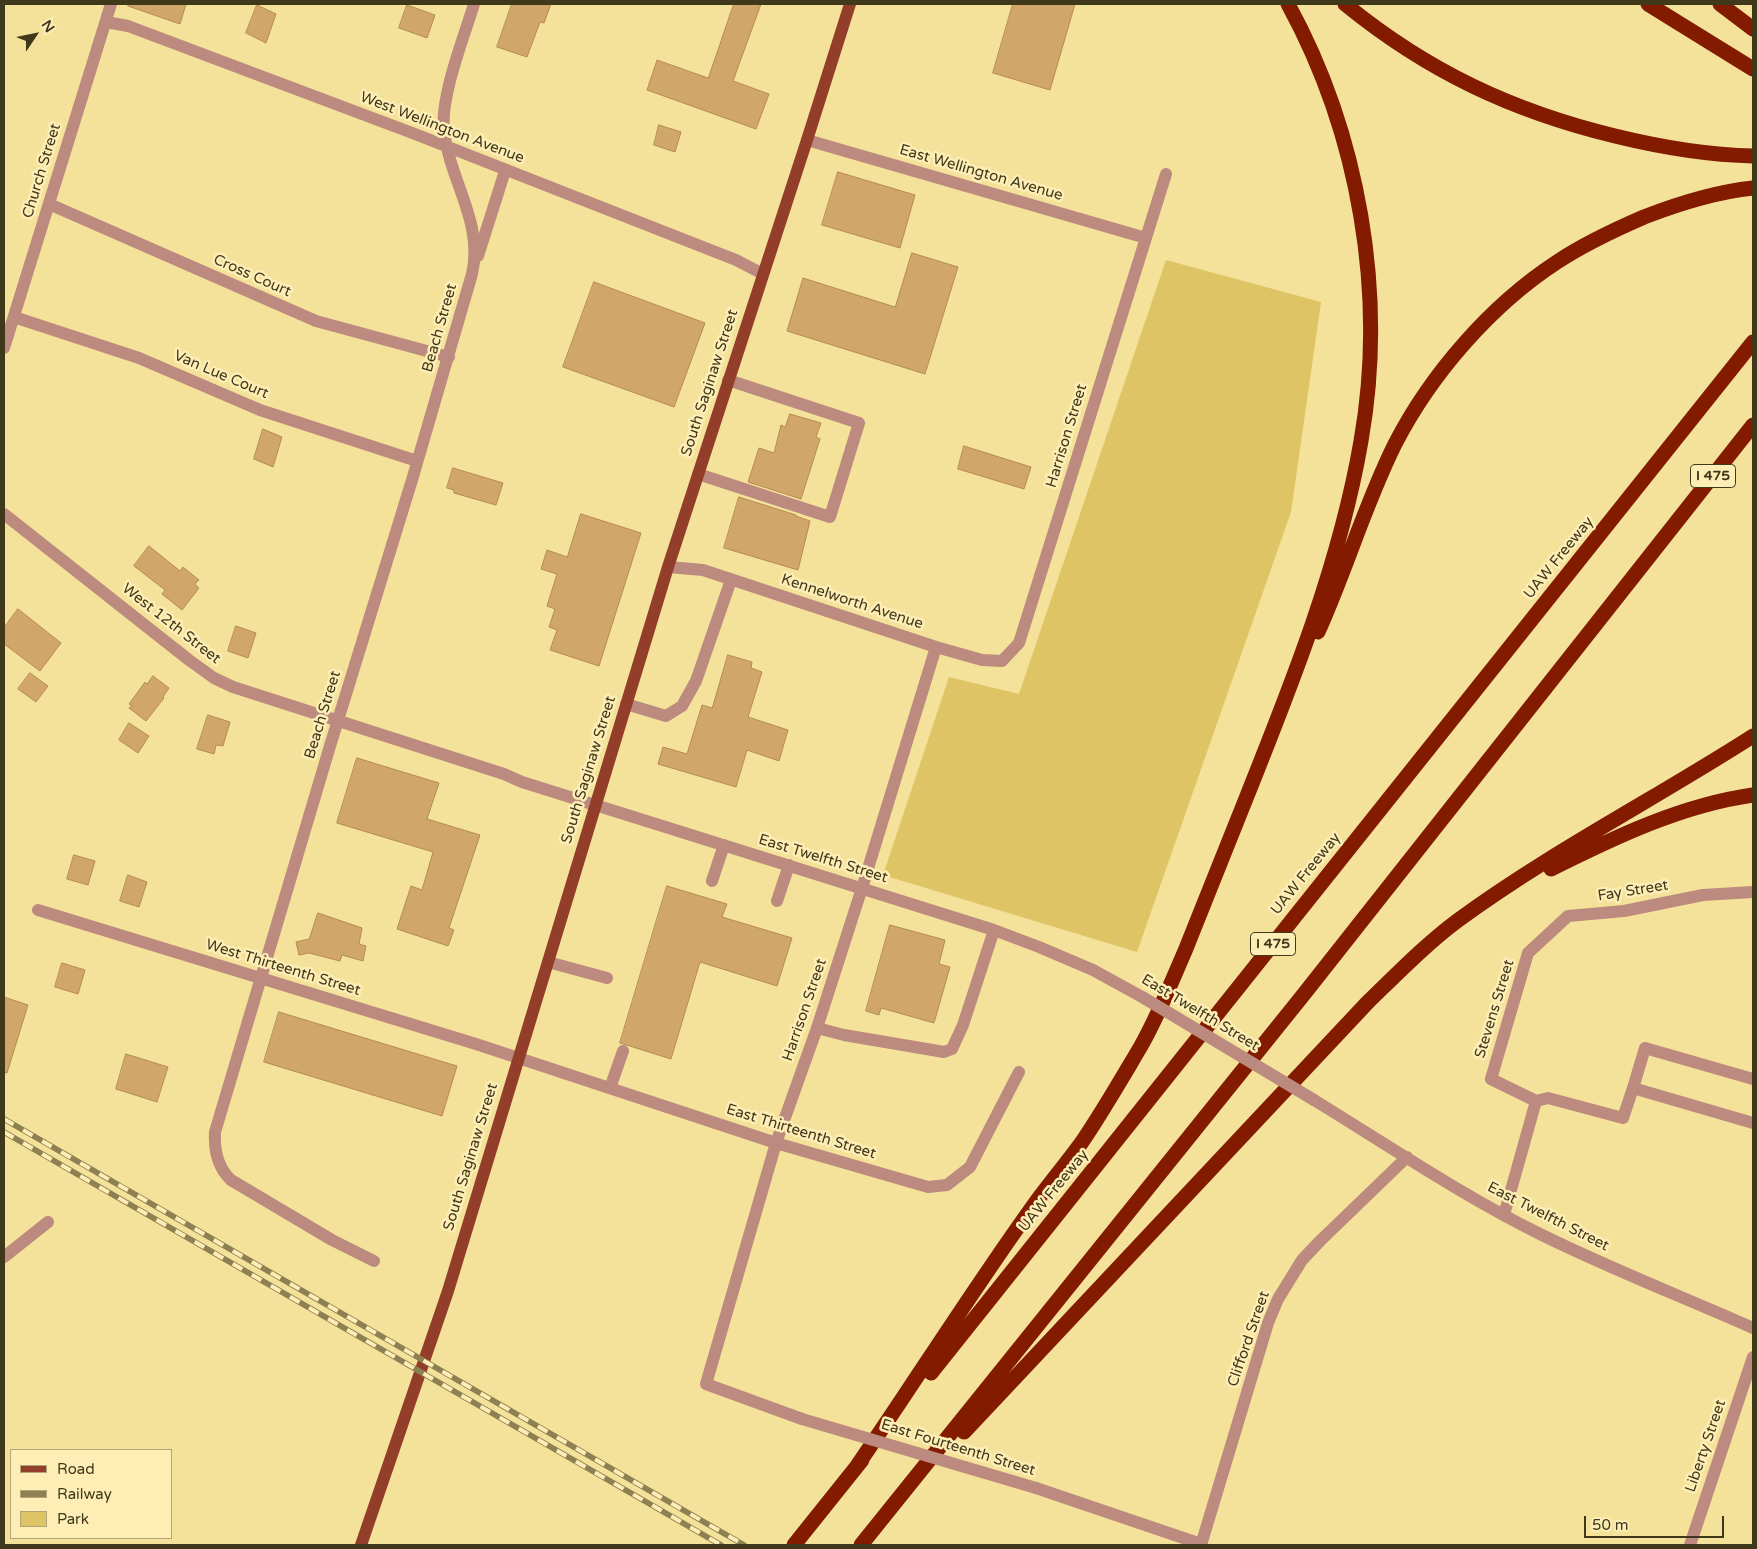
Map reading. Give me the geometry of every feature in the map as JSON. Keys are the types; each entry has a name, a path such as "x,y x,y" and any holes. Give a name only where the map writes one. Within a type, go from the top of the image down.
{"highway":[{"path":"857,1466 1034,1204 1080,1144 1105,1107 1144,1040 1187,946 1276,724 1322,595 1345,520 1362,438 1370,352 1367,271 1363,229 1354,186 1332,104 1313,56 1288,4"},
{"path":"1345,4 1368,23 1429,63 1459,80 1519,107 1585,129 1648,144 1724,156 1753,156"},
{"path":"1648,4 1753,69"},
{"path":"1720,4 1753,29"},
{"path":"1276,724 1332,601 1381,473 1396,443 1428,390 1453,357 1500,307 1556,262 1581,247 1630,224 1685,202 1711,195 1753,188"},
{"name":"UAW Freeway","path":"794,1545 1753,342"},
{"name":"I 475","path":"861,1545 1304,994 1753,425"},
{"path":"1674,526 1753,439"},
{"path":"884,1517 1367,1003 1423,950 1456,922 1549,860 1753,736"},
{"path":"1456,922 1542,873 1607,841 1690,810 1753,794"}],"main road":[{"name":"South Saginaw Street","path":"361,1545 448,1291 668,567 850,4"}],"street":[{"name":"Church Street","path":"4,348 112,4"},
{"name":"Beach Street","path":"472,274 475,246 471,222 448,148 443,123 445,103 474,4"},
{"name":"West Wellington Avenue","path":"106,22 128,26 448,148 736,260 762,274"},
{"name":"East Wellington Avenue","path":"807,140 1146,238"},
{"name":"Beach Street","path":"374,1261 332,1240 236,1184 220,1166 214,1141 216,1126 505,170"},
{"name":"Harrison Street","path":"1019,643 1166,174"},
{"name":"Cross Court","path":"49,204 316,321 339,329 449,357"},
{"name":"Van Lue Court","path":"14,316 146,361 260,410 417,461"},
{"path":"698,474 830,517 859,423 728,380"},
{"name":"West 12th Street","path":"4,514 168,644 214,678 264,698 338,720 504,774 522,782 596,804"},
{"name":"Kennelworth Avenue","path":"668,567 703,570 982,660 1002,661 1019,643"},
{"path":"626,704 666,716 682,706 696,681 731,580"},
{"name":"Harrison Street","path":"706,1384 776,1143 817,1028 936,646"},
{"name":"East Twelfth Street","path":"596,804 994,930 1039,946 1093,970 1144,998 1314,1100 1455,1188 1504,1215 1613,1268 1753,1328"},
{"path":"712,881 724,845"},
{"path":"777,901 789,865"},
{"name":"Fay Street","path":"1568,916 1624,911 1703,895 1753,892"},
{"name":"West Thirteenth Street","path":"38,910 518,1058"},
{"name":"Stevens Street","path":"1536,1101 1491,1079 1528,953 1568,916"},
{"path":"817,1028 844,1035 944,1052 952,1048 963,1025 994,930"},
{"path":"548,962 607,978"},
{"path":"1504,1215 1536,1101 1548,1098 1623,1118 1645,1048 1753,1079"},
{"path":"610,1088 622,1051"},
{"name":"East Thirteenth Street","path":"518,1058 776,1143 928,1187 946,1185 970,1167 1019,1072"},
{"path":"1633,1088 1753,1123"},
{"name":"Clifford Street","path":"1201,1544 1268,1323 1278,1299 1302,1260 1320,1240 1406,1157"},
{"path":"4,1257 48,1222"},
{"name":"Liberty Street","path":"1690,1545 1753,1357"},
{"name":"East Fourteenth Street","path":"706,1384 802,1418 1036,1488 1201,1544"}],"green space":[{"path":"1166,260 1321,302 1291,512 1137,952 883,875 949,677 1019,694"}],"building":[{"path":"129,4 186,4 180,24 128,6"},
{"path":"512,4 551,4 544,23 540,22 527,57 497,47"},
{"path":"734,4 761,4 733,81 769,94 756,129 647,90 657,60 708,78"},
{"path":"1013,4 1075,4 1050,90 993,73"},
{"path":"257,5 276,14 266,43 246,33"},
{"path":"407,5 435,15 427,38 399,28"},
{"path":"659,125 681,132 675,152 654,145"},
{"path":"838,172 915,195 900,248 822,225"},
{"path":"912,253 958,267 925,374 787,331 803,278 895,307"},
{"path":"594,282 705,323 674,407 563,367"},
{"path":"790,414 821,423 816,437 820,439 801,499 748,482 759,448 774,453 781,425 785,427"},
{"path":"263,429 282,437 273,467 254,459"},
{"path":"964,446 1031,467 1024,489 958,469"},
{"path":"453,468 503,483 496,505 454,493 454,490 447,488"},
{"path":"739,497 810,521 798,570 724,548"},
{"path":"581,514 641,533 599,666 550,650 557,630 549,627 555,609 547,606 557,574 541,569 547,550 567,557"},
{"path":"149,546 180,571 183,567 199,580 195,584 199,588 182,610 162,594 165,590 134,566"},
{"path":"18,609 61,643 40,671 4,644 4,628"},
{"path":"236,626 256,633 248,658 228,651"},
{"path":"728,655 752,662 751,668 762,672 748,717 788,730 779,761 747,750 736,787 658,764 663,747 687,754 702,705 712,708"},
{"path":"30,673 48,686 36,702 18,689"},
{"path":"153,676 169,688 164,698 146,721 129,708 132,706 129,704 145,682 147,684"},
{"path":"208,715 230,722 223,746 216,745 214,754 197,749"},
{"path":"129,723 149,736 138,753 119,740"},
{"path":"357,758 439,783 427,819 480,835 449,928 454,930 448,946 397,929 411,886 422,890 433,852 337,823"},
{"path":"74,855 95,861 88,885 67,879"},
{"path":"128,875 147,882 139,907 120,901"},
{"path":"667,886 727,904 722,917 792,938 777,986 700,962 671,1059 620,1043"},
{"path":"318,913 362,928 359,944 366,946 363,961 342,955 340,961 309,953 299,955 296,942 309,939"},
{"path":"890,925 945,940 939,964 950,967 934,1023 881,1008 879,1015 866,1011"},
{"path":"62,963 85,970 78,994 55,987"},
{"path":"4,997 28,1005 7,1073 4,1072"},
{"path":"279,1012 457,1066 442,1116 264,1062"},
{"path":"126,1054 168,1067 157,1102 116,1089"}],"railway":[{"path":"4,1119 744,1545"},
{"path":"4,1132 721,1545"}]}
